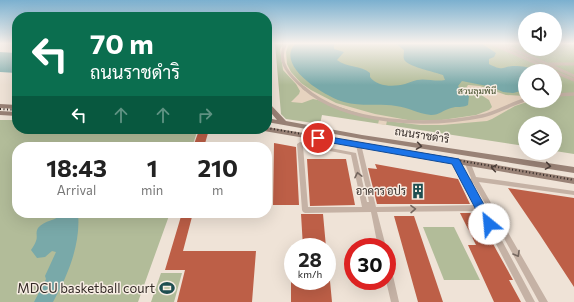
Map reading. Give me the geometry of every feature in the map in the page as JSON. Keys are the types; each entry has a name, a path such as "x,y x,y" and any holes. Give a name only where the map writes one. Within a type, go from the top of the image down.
{"main road":[{"path":"0,106 12,107"},
{"path":"272,110 284,123"},
{"path":"0,113 12,114"},
{"name":"ถนนราชดำริ","path":"272,121 574,170"},
{"name":"ถนนราชดำริ","path":"272,130 574,181"},
{"path":"396,142 396,152"}],"street":[{"path":"282,57 286,71 299,86 326,102 363,114 401,122 440,122 485,116 518,101"},
{"path":"522,57 538,64"},
{"path":"531,57 546,64"},
{"path":"562,64 574,64"},
{"path":"562,71 574,76"},
{"path":"562,75 574,80"},
{"path":"562,95 574,94"},
{"path":"374,208 364,205 354,154 300,144 305,210 374,208 490,208"},
{"path":"359,145 380,238"},
{"path":"456,162 531,302"},
{"path":"468,164 474,179 544,302"},
{"path":"468,184 474,179 574,193"},
{"path":"392,290 395,302"}],"green space":[{"name":"สวนลุมพินี","path":"276,57 574,57 574,154 562,152 562,116 518,116 518,145 322,115 320,124 286,119 281,114"},
{"path":"0,120 12,120 12,134 196,134 194,142 12,142 12,218 168,218 138,302 0,302"},
{"path":"423,227 454,227 480,280 444,280"},
{"name":"MDCU basketball court","path":"161,273 182,273 174,302 151,302"}],"shaded area":[{"path":"281,57 286,57 287,64 291,72 301,83 311,90 336,103 375,114 408,120 435,121 476,115 489,110 492,107 489,100 466,88 468,85 480,86 506,95 518,96 518,105 487,121 442,125 420,125 387,121 386,125 378,124 379,120 318,100 313,99 302,103 291,102 300,91 296,84 283,70"}],"water":[{"path":"0,57 12,57 12,73 0,72"},
{"path":"291,57 340,57 337,60 341,63 366,70 370,73 370,77 377,83 391,86 406,84 415,80 445,80 443,75 409,64 406,62 404,57 494,57 489,59 489,64 494,67 501,68 518,66 518,92 503,92 492,87 462,81 458,86 469,96 468,105 451,108 431,115 396,106 363,105 344,102 315,87 296,70 291,61"},
{"path":"57,218 78,218 77,236 72,259 64,281 53,302 34,302 46,279 45,276 56,252 52,251 45,257 37,258 31,250 37,238 37,230 44,223"}],"building":[{"path":"198,134 208,134 205,142 195,142"},
{"path":"274,143 296,147 299,205 273,205"},
{"path":"307,159 346,159 355,205 310,206"},
{"name":"อาคาร อปร","path":"375,164 458,179 470,204 377,204 368,168 377,169"},
{"path":"508,188 574,198 574,287 540,235"},
{"path":"460,213 476,213 513,280 509,280 521,302 494,302 468,245 476,245"},
{"path":"301,214 323,214 325,238 302,238"},
{"path":"394,216 414,216 443,302 418,302"},
{"path":"181,218 192,218 183,251 256,251 252,302 177,302 185,270 165,270"},
{"path":"291,290 331,290 332,302 291,302"}],"railway":[{"path":"0,109 12,110"},
{"path":"272,129 574,180"}],"place":[{"name":"อาคาร อปร","path":"418,191"},
{"name":"MDCU basketball court","path":"167,288"}],"route":[{"path":"318,138 456,162 489,224"}]}
